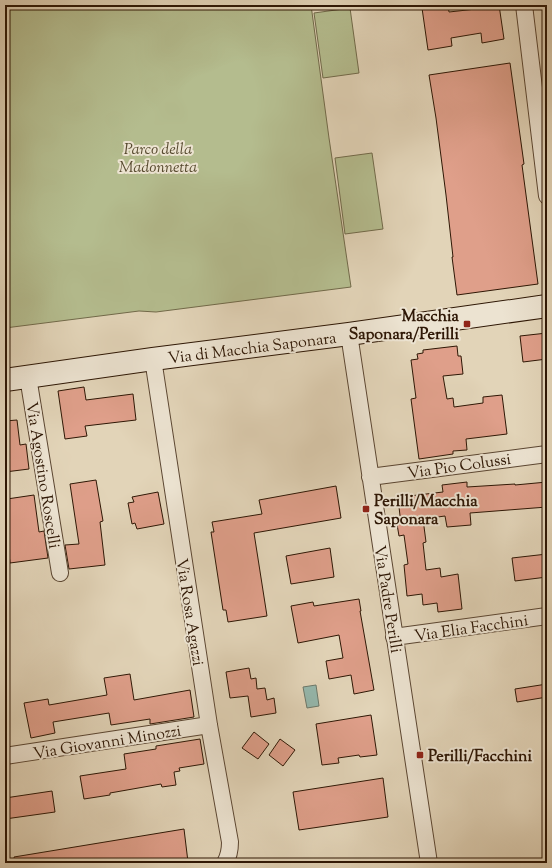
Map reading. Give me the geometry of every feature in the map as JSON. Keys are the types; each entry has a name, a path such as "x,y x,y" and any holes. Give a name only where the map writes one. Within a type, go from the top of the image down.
{"street":[{"path":"524,5 547,196"},
{"name":"Via di Macchia Saponara","path":"5,380 547,306"},
{"name":"Via Padre Perilli","path":"349,334 429,863"},
{"name":"Via Rosa Agazzi","path":"153,359 208,725 230,842 229,856 225,863"},
{"name":"Via Agostino Roscelli","path":"28,377 60,573"},
{"name":"Via Pio Colussi","path":"370,477 547,454"},
{"name":"Via Elia Facchini","path":"394,637 547,616"},
{"name":"Via Giovanni Minozzi","path":"5,756 208,725"}],"green space":[{"name":"Parco della Madonnetta","path":"5,5 311,5 351,287 156,312 139,311 5,328"},
{"path":"350,8 359,73 323,78 314,13"},
{"path":"372,153 383,229 345,234 335,158"}],"water":[{"path":"316,685 319,706 307,708 303,687"}],"building":[{"path":"448,5 449,12 476,9 475,5 499,5 504,39 482,43 481,33 451,38 452,46 428,50 422,8"},
{"path":"510,63 538,284 457,295 446,195 429,75"},
{"path":"547,333 547,359 523,362 520,336"},
{"path":"457,346 458,356 461,356 463,374 443,376 447,399 453,398 454,407 483,403 483,397 502,395 507,434 466,439 467,450 453,451 453,454 419,459 411,399 416,398 411,360 418,359 417,354 423,353 423,350"},
{"path":"84,387 86,400 133,394 136,420 85,426 87,436 65,439 58,391"},
{"path":"17,420 20,445 26,444 29,469 5,472 5,421"},
{"path":"96,480 103,521 100,522 105,565 69,569 65,545 79,544 70,484"},
{"path":"467,482 467,487 547,482 547,507 470,513 471,525 447,527 445,516 423,519 426,542 423,543 426,570 440,568 441,577 458,574 462,609 438,612 437,603 423,605 422,594 407,596 404,565 408,564 404,535 399,536 397,524 401,524 399,507 403,506 401,497 443,492 442,485"},
{"path":"336,486 341,518 254,533 267,616 228,622 226,610 223,610 211,532 214,532 212,522 262,514 259,500"},
{"path":"158,492 164,524 137,529 135,523 132,524 128,503 134,502 132,497"},
{"path":"34,495 39,532 44,531 48,558 10,563 5,516 5,509 8,508 7,499"},
{"path":"330,548 334,577 291,584 286,556"},
{"path":"547,554 547,577 515,581 512,558"},
{"path":"359,599 374,690 354,694 351,675 329,679 326,661 343,658 339,635 298,643 291,606 313,602 314,606"},
{"path":"249,668 251,679 256,678 257,689 265,688 267,700 274,698 276,713 251,717 248,696 230,698 226,672"},
{"path":"130,674 134,700 190,690 194,717 150,724 150,719 111,725 109,713 53,722 55,733 31,738 24,703 48,699 49,705 107,695 104,678"},
{"path":"547,684 547,697 517,702 515,689"},
{"path":"371,715 377,755 360,757 359,755 338,758 339,763 322,765 316,724"},
{"path":"254,732 269,744 258,759 242,748"},
{"path":"200,739 204,764 179,768 180,771 174,772 176,785 162,787 161,784 84,799 80,776 126,769 124,754 156,749 156,746"},
{"path":"280,739 295,750 283,766 269,755"},
{"path":"383,778 388,817 299,830 293,792"},
{"path":"52,791 55,812 5,819 5,798"},
{"path":"184,829 188,862 15,863 14,857"}],"place":[{"name":"Macchia Saponara/Perilli","path":"467,324"},
{"name":"Perilli/Macchia Saponara","path":"366,509"},
{"name":"Perilli/Facchini","path":"420,755"}]}
